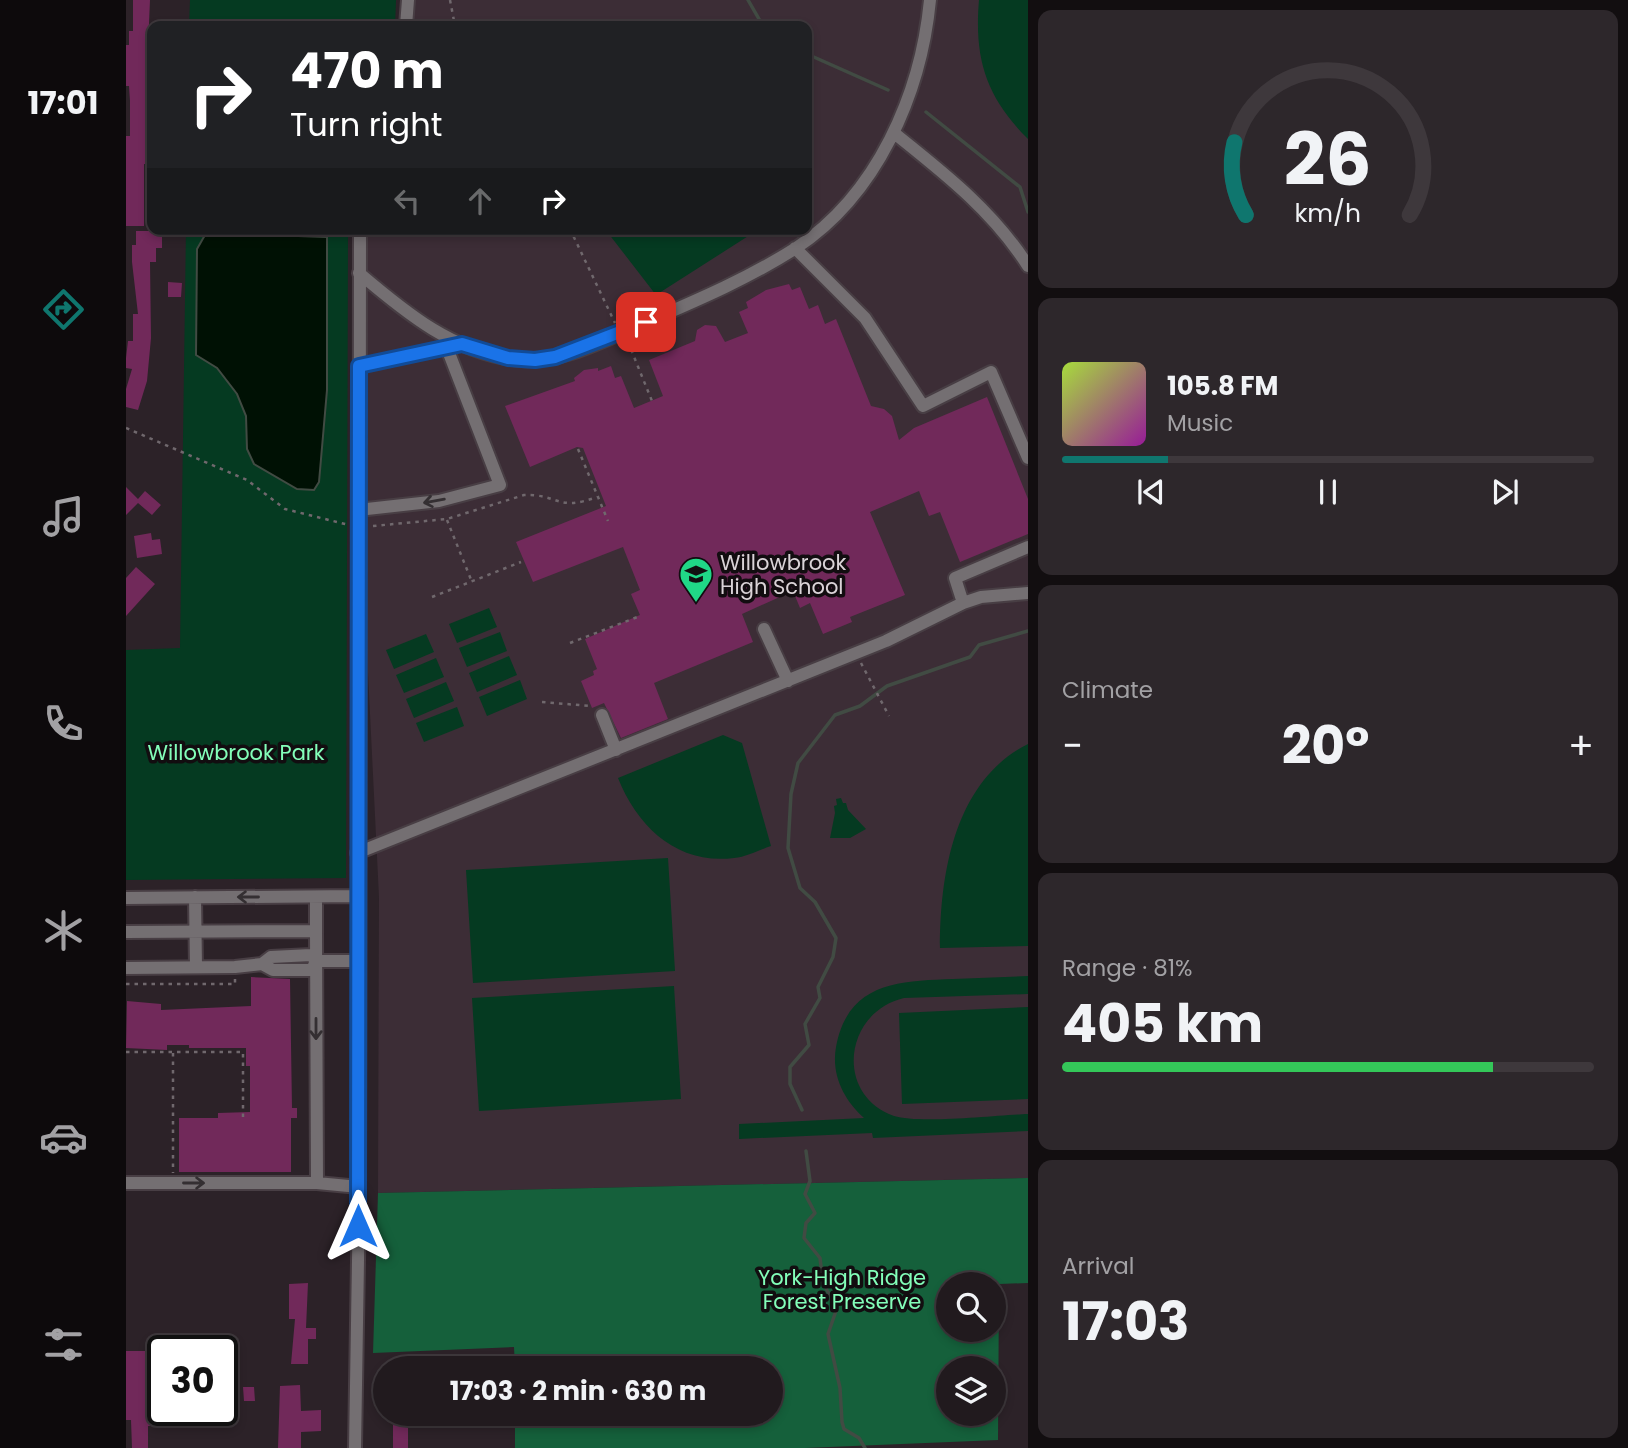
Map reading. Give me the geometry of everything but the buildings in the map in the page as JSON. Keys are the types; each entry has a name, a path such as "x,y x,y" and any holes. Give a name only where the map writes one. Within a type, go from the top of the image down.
{"street":[{"path":"406,21 408,0"},
{"path":"359,273 436,333 508,358 535,360 555,357 624,332 733,285 795,248 820,229 853,194 889,147 918,60 930,0"},
{"path":"894,134 961,186 1015,246 1028,266"},
{"path":"355,1448 359,1187 357,853 360,235"},
{"path":"795,248 865,318 923,406 990,372 1028,458"},
{"path":"359,366 462,344"},
{"path":"358,510 439,501 500,485 447,348"},
{"path":"963,603 955,578 1028,547"},
{"path":"357,853 856,653 963,603 981,597 1028,593"},
{"path":"764,629 788,681"},
{"path":"602,715 617,750"},
{"path":"195,897 196,967"},
{"path":"316,897 317,1183"},
{"path":"126,898 357,897"},
{"path":"126,932 316,931"},
{"path":"126,968 235,967 262,964 271,957 311,955 316,961"},
{"path":"316,961 357,961"},
{"path":"126,1183 317,1183 359,1187"}],"path":[{"path":"450,0 454,21"},
{"path":"573,235 590,266 614,323 620,321 652,401"},
{"path":"578,449 608,522"},
{"path":"447,519 472,582"},
{"path":"432,597 521,562"},
{"path":"570,643 640,615"},
{"path":"856,653 889,716"},
{"path":"542,702 590,706"},
{"path":"126,984 235,984 235,967"},
{"path":"126,1052 243,1052 243,1117"},
{"path":"173,1053 173,1176"}],"shaded area":[{"name":"Willowbrook High School","path":"414,0 1028,0 1028,1178 378,1193 379,897 364,591 365,235 812,235 812,21 412,21"},
{"path":"205,235 327,237 327,390 319,482 314,490 297,489 254,464 247,449 246,416 237,394 217,368 196,355 197,249"}],"green space":[{"path":"190,0 396,0 395,21 189,21"},
{"path":"979,0 1028,0 1028,139 1002,108 986,76 979,41"},
{"name":"Willowbrook Park","path":"186,235 348,235 346,878 126,880 126,650 180,648"},
{"path":"610,235 750,235 656,295"},
{"path":"489,608 497,627 457,643 449,624"},
{"path":"500,632 507,651 467,667 459,648"},
{"path":"426,634 434,652 394,669 386,650"},
{"path":"509,656 517,675 477,692 469,673"},
{"path":"436,658 444,677 404,693 396,675"},
{"path":"520,680 527,699 487,716 479,697"},
{"path":"446,682 454,701 414,718 406,699"},
{"path":"457,707 464,726 424,742 416,723"},
{"path":"723,735 742,743 771,846 748,855 714,859 678,849 663,839 637,813 618,778"},
{"path":"1028,744 1028,946 940,948 943,891 956,832 983,781 1003,760"},
{"path":"841,798 866,829 850,838 830,838 834,806 837,805 836,799"},
{"path":"668,858 675,971 473,983 466,870"},
{"path":"1028,976 1028,994 904,998 884,1006 869,1019 859,1036 854,1054 855,1073 862,1091 875,1105 894,1116 940,1119 1028,1114 1028,1131 873,1138 872,1133 739,1139 739,1124 864,1118 845,1095 837,1077 835,1057 842,1025 864,997 879,989 914,981"},
{"path":"674,986 681,1099 479,1111 472,998"},
{"path":"1028,1007 1028,1099 902,1104 899,1013"},
{"name":"York-High Ridge Forest Preserve","path":"1028,1178 1028,1283 1006,1284 1006,1272 936,1272 936,1342 999,1342 999,1356 936,1356 936,1426 998,1426 998,1440 805,1448 515,1448 515,1426 783,1426 783,1356 514,1356 514,1347 373,1353 378,1193"}],"waterway":[{"path":"748,0 760,21"},
{"path":"812,56 888,90"},
{"path":"926,112 1020,187 1028,212"},
{"path":"802,1110 790,1084 790,1067 809,1045 805,1024 820,998 818,987 833,957 836,938 815,902 800,888 788,848 791,794 798,763 835,715 860,706 887,686 970,657 979,645 1028,631"},
{"path":"806,1151 810,1181 805,1194 815,1213 806,1223 804,1238 820,1258 823,1283 837,1308 828,1334 840,1388 844,1429 859,1438 865,1448"}],"place":[{"name":"Willowbrook High School","path":"696,604"}],"route":[{"path":"358,1226 359,366 430,353 462,344 522,360 555,357 646,322"}]}
